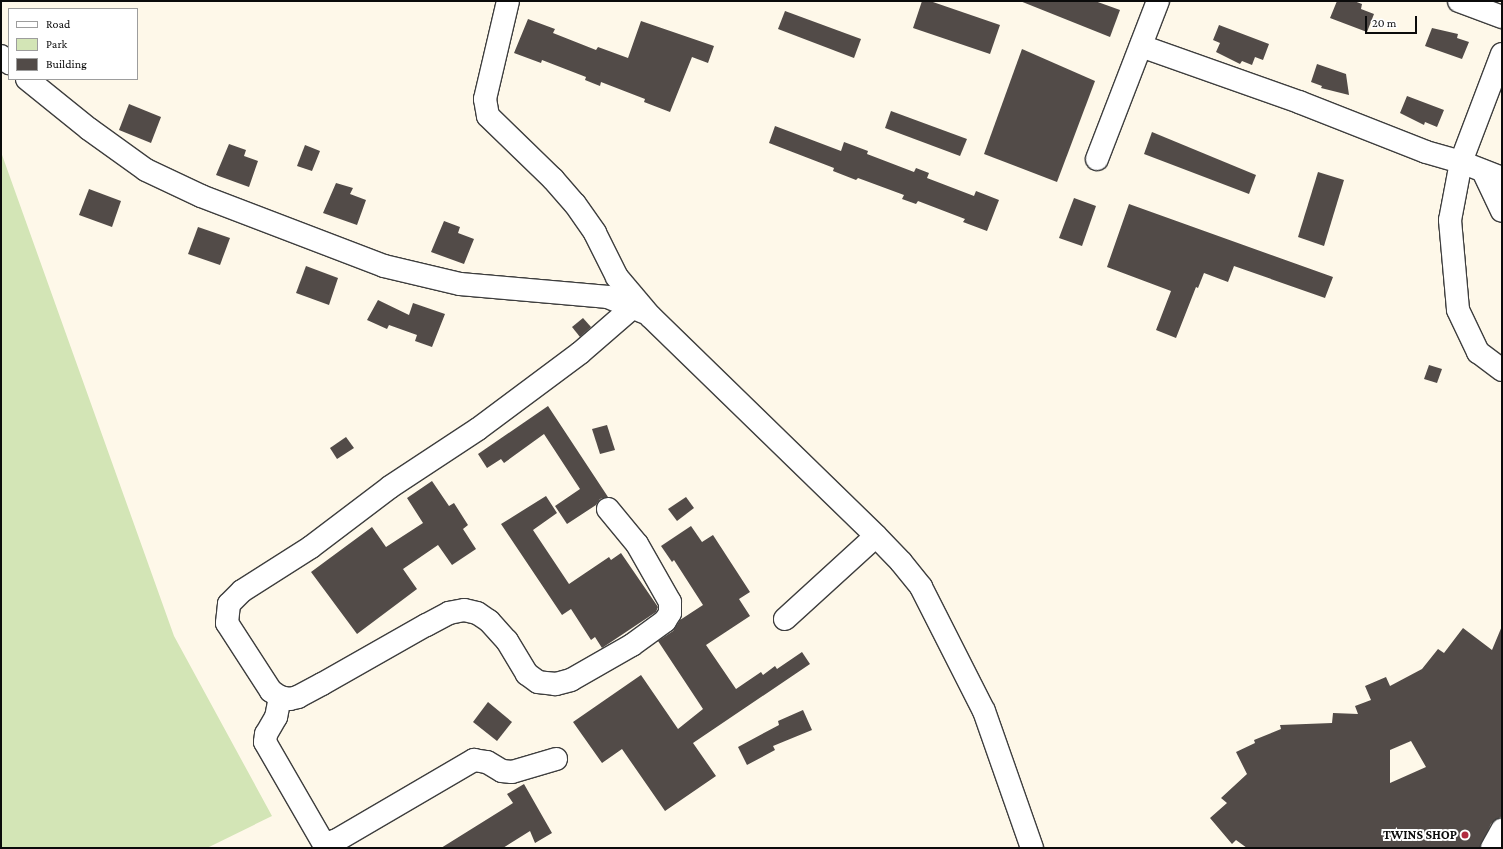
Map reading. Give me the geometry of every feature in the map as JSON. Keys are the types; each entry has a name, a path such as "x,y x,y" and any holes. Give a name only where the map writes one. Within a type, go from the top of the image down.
{"street":[{"path":"508,1 485,99 488,116 553,179 575,204 594,233 617,277 642,312 876,536 901,562 921,587 966,672 984,711 1032,848"},
{"path":"1097,159 1158,1"},
{"path":"1459,1 1502,17"},
{"path":"1141,46 1299,102 1426,152 1461,162 1493,174 1502,211"},
{"path":"1502,54 1461,162 1450,220 1458,310 1478,352 1502,370"},
{"path":"28,80 89,129 146,170 201,196 384,266 460,284 608,297 642,312"},
{"path":"608,509 637,544 670,602 670,613 665,622 598,666 571,680 556,684 538,682 527,674 506,641 489,621 477,612 464,610 449,613 426,625 298,698 280,697 262,680 227,622 229,604 242,591 311,547 390,488 478,429 580,353 642,312"},
{"path":"785,619 876,536"},
{"path":"280,697 276,717 266,734 265,742 324,844 337,840 474,760 487,762 502,771 512,772 556,760"},
{"path":"1492,848 1502,830"}],"green space":[{"path":"1,152 174,636 272,816 207,848 1,848"}],"building":[{"path":"922,1 930,1 1000,25 990,54 913,28"},
{"path":"1020,1 1095,1 1120,10 1110,37"},
{"path":"1337,1 1354,1 1362,4 1361,9 1374,14 1367,32 1330,18"},
{"path":"785,11 861,39 854,58 778,29"},
{"path":"528,19 555,29 553,33 596,50 598,47 628,58 641,21 714,46 708,63 692,57 670,112 644,102 645,99 601,82 600,86 585,80 586,77 542,60 541,63 514,53"},
{"path":"1219,25 1269,44 1263,60 1255,57 1252,65 1242,61 1240,64 1216,52 1220,43 1213,40"},
{"path":"1432,28 1458,34 1457,38 1469,42 1462,59 1425,46"},
{"path":"1022,49 1095,81 1057,182 984,154"},
{"path":"1317,64 1346,74 1349,95 1321,88 1322,86 1311,82"},
{"path":"1407,96 1444,110 1437,127 1425,122 1424,125 1400,113"},
{"path":"129,104 161,117 151,143 119,130"},
{"path":"891,111 967,139 960,156 885,128"},
{"path":"775,126 841,151 844,142 868,151 867,154 914,172 916,168 929,173 927,178 974,196 976,191 999,200 987,231 963,222 965,219 918,201 916,204 902,199 904,195 858,178 856,180 833,171 834,168 769,143"},
{"path":"1152,132 1256,175 1249,194 1144,154"},
{"path":"229,144 246,150 244,156 258,161 249,187 216,175"},
{"path":"305,145 320,151 312,171 297,166"},
{"path":"1318,172 1344,180 1324,246 1298,237"},
{"path":"336,183 353,188 350,194 366,200 357,225 323,213"},
{"path":"89,189 121,201 112,227 79,215"},
{"path":"1074,198 1096,206 1082,246 1059,238"},
{"path":"1129,204 1333,277 1325,298 1234,266 1228,282 1204,273 1198,288 1196,287 1176,338 1156,330 1171,291 1107,267"},
{"path":"444,221 460,227 458,233 474,239 464,264 431,252"},
{"path":"198,227 230,238 220,265 188,254"},
{"path":"306,266 338,278 329,305 296,293"},
{"path":"378,300 409,315 413,303 445,314 432,347 415,341 417,335 389,325 387,329 367,320"},
{"path":"583,318 591,327 580,337 572,327"},
{"path":"1429,365 1442,369 1437,383 1424,379"},
{"path":"548,406 608,497 600,499 596,505 567,524 555,506 580,489 544,434 504,463 501,459 487,468 478,454"},
{"path":"607,425 615,450 600,454 592,429"},
{"path":"346,437 354,448 337,459 330,448"},
{"path":"432,481 449,506 454,503 468,525 463,529 476,549 452,565 438,545 403,569 417,589 357,634 311,572 372,527 386,547 423,523 407,498"},
{"path":"546,496 557,513 533,530 569,584 609,557 611,560 621,553 658,607 656,612 602,648 595,637 591,640 571,609 562,615 501,524"},
{"path":"686,497 694,508 677,521 668,509"},
{"path":"691,526 702,542 713,535 750,592 739,599 750,616 706,645 736,689 761,672 763,675 775,666 777,669 802,652 810,664 693,743 716,776 665,811 622,749 602,763 573,722 641,675 678,729 703,709 658,641 673,631 680,620 703,605 674,560 672,562 661,546"},
{"path":"1502,626 1502,816 1491,824 1480,848 1247,848 1236,840 1232,844 1210,818 1227,803 1221,798 1247,774 1236,752 1255,743 1254,740 1281,729 1280,725 1332,723 1333,713 1358,714 1355,706 1371,700 1365,686 1386,677 1390,686 1422,669 1438,649 1444,653 1463,628 1492,650","holes":["1411,741 1426,767 1390,783 1390,750"]},
{"path":"488,702 512,722 497,741 473,722"},
{"path":"803,710 812,730 773,746 775,750 747,765 738,747 779,725 778,721"},
{"path":"524,784 552,833 535,843 530,831 503,848 441,848 513,803 507,794"}],"place":[{"name":"TWINS SHOP","path":"1465,835"}]}
